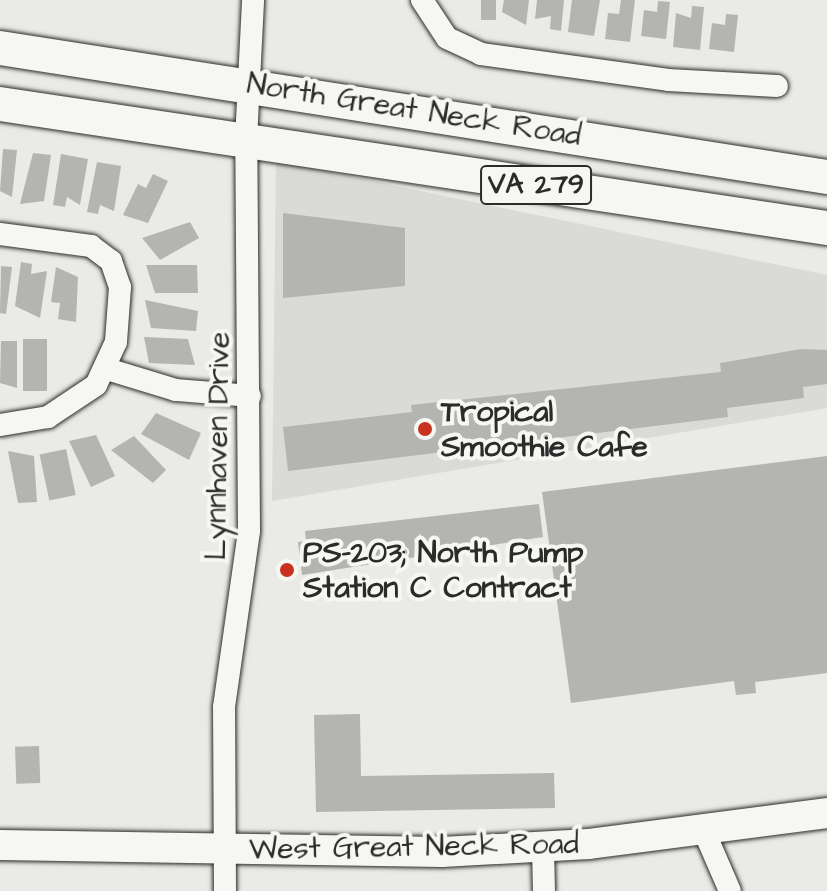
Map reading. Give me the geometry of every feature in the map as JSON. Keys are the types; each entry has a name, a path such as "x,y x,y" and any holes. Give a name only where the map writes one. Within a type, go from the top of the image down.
{"main road":[{"name":"North Great Neck Road","path":"0,48 248,84 827,177"},
{"name":"North Great Neck Road","path":"0,104 827,228"}],"street":[{"name":"Lynnhaven Drive","path":"225,891 228,850 224,707 249,531 246,140 253,0"},
{"path":"422,0 447,38 481,54 668,80 777,86"},
{"path":"0,234 91,246 111,261 120,287 107,369 67,409 0,425"},
{"path":"107,369 176,390 250,396"},
{"name":"West Great Neck Road","path":"0,845 228,850 543,848 704,831 827,813"},
{"path":"704,831 730,891"},
{"path":"543,848 544,891"}],"shaded area":[{"path":"276,161 827,275 827,408 272,501"}],"building":[{"path":"481,0 496,0 496,20 481,20"},
{"path":"504,0 529,0 526,25 502,12"},
{"path":"537,0 564,0 561,31 550,29 551,16 535,19"},
{"path":"572,0 600,0 594,36 568,32"},
{"path":"621,0 635,0 630,42 605,39 608,13 619,14"},
{"path":"658,1 670,2 666,39 641,36 644,10 657,12"},
{"path":"692,6 704,7 700,50 673,47 676,13 691,18"},
{"path":"726,14 738,15 734,52 709,49 712,23 725,25"},
{"path":"3,149 17,150 12,197 0,191"},
{"path":"33,153 51,155 44,201 20,204"},
{"path":"61,154 88,159 80,205 67,197 65,207 53,205"},
{"path":"97,162 121,166 114,211 100,205 98,214 87,212"},
{"path":"153,174 168,181 148,223 123,215 138,184 146,188"},
{"path":"283,213 405,228 405,286 283,298"},
{"path":"190,222 199,238 160,260 142,238"},
{"path":"21,262 32,264 31,274 47,271 40,318 15,306"},
{"path":"146,265 197,265 198,293 155,293"},
{"path":"1,266 12,267 6,314 0,313"},
{"path":"56,267 78,277 76,322 58,319 60,303 51,302"},
{"path":"145,300 198,311 196,331 151,328"},
{"path":"144,337 188,339 195,365 149,363"},
{"path":"23,339 47,339 47,391 23,391"},
{"path":"1,341 17,341 17,388 0,383"},
{"path":"801,349 827,350 827,384 803,387 804,398 727,408 728,417 288,471 283,427 412,412 411,405 721,372 720,363"},
{"path":"156,413 201,433 189,460 141,434"},
{"path":"96,435 115,476 91,487 69,441"},
{"path":"134,436 166,470 153,483 111,450"},
{"path":"66,449 76,495 49,501 40,455"},
{"path":"8,451 34,456 37,502 18,503"},
{"path":"827,456 827,673 755,682 756,693 736,695 734,681 571,703 542,492"},
{"path":"539,504 543,537 302,575 298,542 306,541 305,531"},
{"name":"PS-203; North Pump Station C Contract","path":"293,563 294,575 280,576 279,564"},
{"path":"360,714 361,776 554,773 555,808 316,812 314,715"},
{"path":"39,746 40,783 16,784 15,747"}],"place":[{"name":"Tropical Smoothie Cafe","path":"425,429"},
{"name":"PS-203; North Pump Station C Contract","path":"287,570"}]}
